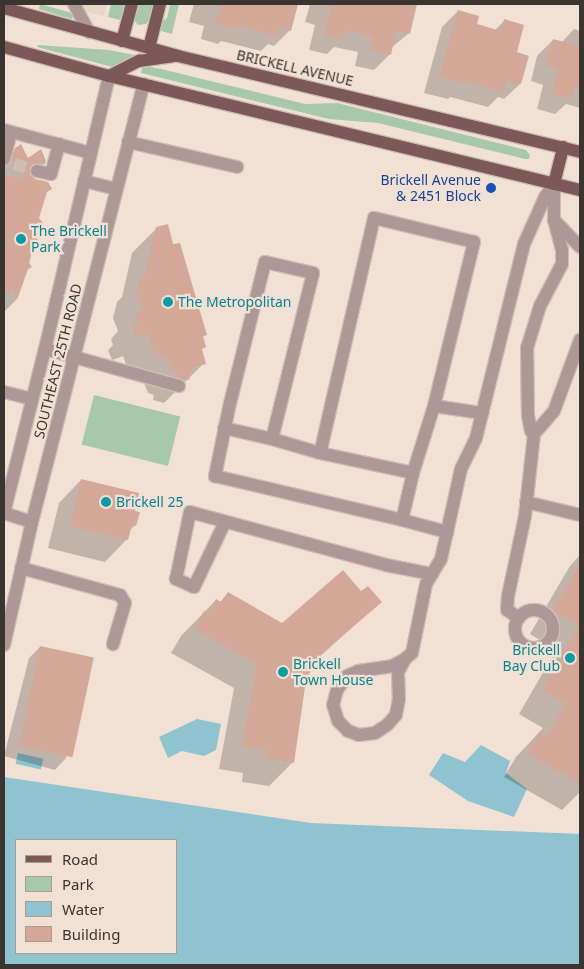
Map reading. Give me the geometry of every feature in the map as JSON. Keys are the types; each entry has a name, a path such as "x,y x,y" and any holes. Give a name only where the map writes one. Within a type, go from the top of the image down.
{"main road":[{"path":"122,41 132,4"},
{"path":"149,48 160,4"},
{"name":"BRICKELL AVENUE","path":"5,6 89,32 178,56 580,152"},
{"path":"4,47 110,76 580,190"},
{"path":"110,76 139,61 178,56"},
{"path":"554,184 563,147"}],"street":[{"path":"74,4 89,32"},
{"name":"SOUTHEAST 25TH ROAD","path":"4,513 46,349 110,76"},
{"name":"SOUTHEAST 25TH ROAD","path":"4,645 32,522 144,84"},
{"path":"7,162 8,131 91,153"},
{"path":"128,142 237,166"},
{"path":"37,171 51,174 59,144"},
{"path":"84,181 116,189"},
{"path":"534,434 531,431 528,416 528,348 540,306 562,264 562,250 554,220 554,184"},
{"path":"405,660 392,666 358,670 347,676 337,690 333,706 338,720 348,731 359,735 375,733 387,725 396,715 400,699 398,672 412,653 426,584 441,559 461,468 476,438 524,244 545,197 554,184"},
{"path":"320,453 374,218 474,242 434,406 413,473 402,520"},
{"path":"554,220 580,247"},
{"path":"272,439 313,273 265,262 224,428 215,476 447,532"},
{"path":"519,618 508,610 508,596 526,502 534,434 554,410 580,340"},
{"path":"46,349 179,386"},
{"path":"4,392 32,398"},
{"path":"434,406 482,413"},
{"path":"224,428 320,453 413,473"},
{"path":"526,502 580,515"},
{"path":"225,522 194,587 176,579 190,512 386,565 432,574"},
{"path":"4,513 32,522"},
{"path":"21,568 120,595 125,603 113,644"}],"shaded area":[{"path":"54,4 107,4 104,16"}],"green space":[{"path":"40,4 72,13 73,17 71,19 39,9"},
{"path":"111,4 126,4 120,20 108,17"},
{"path":"135,4 155,4 151,18 146,24 138,25 133,19"},
{"path":"170,4 179,4 172,34 161,31 160,28 161,22 167,18"},
{"path":"38,45 109,50 140,56 116,68 37,47"},
{"path":"149,67 305,104 337,103 526,150 530,155 529,159 525,159 378,123 329,119 141,73 142,68"},
{"path":"94,395 180,417 168,466 82,444"}],"water":[{"path":"197,719 221,724 216,750 204,756 182,751 168,758 159,737"},
{"path":"481,745 510,761 506,773 527,789 514,817 468,801 429,775 443,753 465,762"},
{"path":"18,753 43,759 41,770 16,764"},
{"path":"4,777 311,823 580,834 580,965 4,965"}],"building":[{"path":"221,4 298,4 291,31 279,28 277,36 236,25 235,29 215,24"},
{"path":"331,4 369,4 380,6 381,4 417,4 410,34 396,31 391,55 370,50 373,37 345,30 343,40 324,35"},
{"path":"458,10 479,16 477,24 501,31 504,19 524,25 517,52 529,56 521,84 507,81 504,93 465,81 464,84 439,77"},
{"path":"553,39 580,46 580,88 575,87 572,99 552,94 558,69 546,66"},
{"name":"The Brickell Park","path":"21,144 28,158 41,149 46,161 45,164 34,163 29,173 35,179 48,182 52,189 47,192 39,218 44,224 31,229 40,243 34,244 29,263 32,267 28,269 17,300 12,290 4,295 4,175 26,179 12,159 15,148"},
{"name":"The Metropolitan","path":"168,224 173,244 180,243 207,335 203,336 206,347 202,349 206,364 192,368 189,380 176,376 178,371 171,369 167,357 162,359 160,353 155,355 147,333 136,337 132,325 138,323 134,314 143,310 136,293 140,277 144,278 156,227"},
{"name":"Brickell 25","path":"81,479 139,493 135,511 140,512 136,526 132,525 128,540 70,526"},
{"name":"Brickell Bay Club","path":"580,563 580,784 527,753 540,732 547,736 566,704 542,690 579,626 553,610"},
{"name":"Brickell Town House","path":"343,570 361,591 368,586 382,602 319,656 306,680 294,763 265,758 266,750 242,746 257,664 194,629 204,611 208,613 216,599 221,602 228,592 282,623"},
{"path":"40,646 94,657 73,757 19,746"}],"tunnel":[{"path":"14,164 37,171"}],"place":[{"name":"Brickell Avenue & 2451 Block","path":"491,188"},
{"name":"The Brickell Park","path":"21,239"},
{"name":"The Metropolitan","path":"168,302"},
{"name":"Brickell 25","path":"106,502"},
{"name":"Brickell Bay Club","path":"570,658"},
{"name":"Brickell Town House","path":"283,672"}]}
